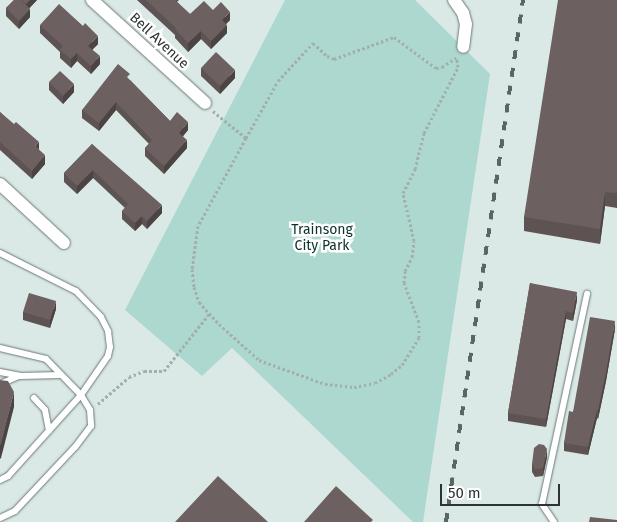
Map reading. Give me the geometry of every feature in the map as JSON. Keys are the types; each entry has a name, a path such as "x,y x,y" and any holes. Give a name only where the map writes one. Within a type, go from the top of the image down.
{"street":[{"name":"Bell Avenue","path":"92,0 205,103"},
{"path":"454,0 463,13 466,24 460,52"},
{"path":"0,184 64,243"}],"lane":[{"path":"0,253 76,291 101,317 108,331 108,356 81,395 8,476 0,480"},
{"path":"554,522 542,504 587,294"},
{"path":"0,348 46,360 81,395 90,410 91,426 75,447 15,511 0,518"},
{"path":"0,372 20,376 61,375"},
{"path":"0,384 20,376"},
{"path":"34,398 45,410 48,431"}],"path":[{"path":"394,37 436,68 442,67 460,52 458,67 424,133 415,169 403,193 414,241 412,257 405,271 404,283 420,330 414,348 402,365 384,379 363,386 325,384 259,360 209,314 199,302 194,287 192,269 195,241 201,218 219,190 278,81 313,43 327,56 334,59 394,37"},
{"path":"205,103 246,138"},
{"path":"90,410 129,378 144,371 164,371 209,314"}],"green space":[{"name":"Trainsong City Park","path":"285,0 415,0 490,74 423,522 413,522 232,348 202,376 125,310"}],"building":[{"path":"14,0 21,0 30,9 19,21 6,8"},
{"path":"22,0 30,0 26,4"},
{"path":"146,0 175,0 190,14 204,1 213,10 221,2 230,12 222,20 227,25 211,41 201,31 188,43 176,28"},
{"path":"558,0 617,0 617,193 605,192 600,229 524,217"},
{"path":"59,4 83,26 85,23 98,36 88,46 100,56 91,66 77,53 71,59 60,50 63,46 40,25"},
{"path":"216,52 235,70 220,86 201,68"},
{"path":"118,64 130,74 127,77 170,121 177,112 188,122 179,133 187,140 164,166 145,148 152,140 116,102 99,123 82,110"},
{"path":"60,71 74,84 63,96 49,82"},
{"path":"0,112 14,124 16,122 39,142 35,146 45,155 32,171 0,142"},
{"path":"92,144 162,205 147,221 142,216 135,223 122,211 128,204 93,170 77,186 64,173"},
{"path":"530,283 577,292 573,313 566,311 546,419 508,413"},
{"path":"29,293 56,301 50,320 23,312"},
{"path":"590,317 615,321 598,411 588,447 564,443 569,411 573,412"},
{"path":"0,380 8,381 14,392 0,445"},
{"path":"539,444 544,445 547,449 543,468 535,469 532,464 534,448"},
{"path":"218,476 268,522 175,522"},
{"path":"336,486 373,520 371,522 304,522"},
{"path":"590,517 617,520 617,522 589,522"}],"railway":[{"path":"446,522 523,0"}]}
